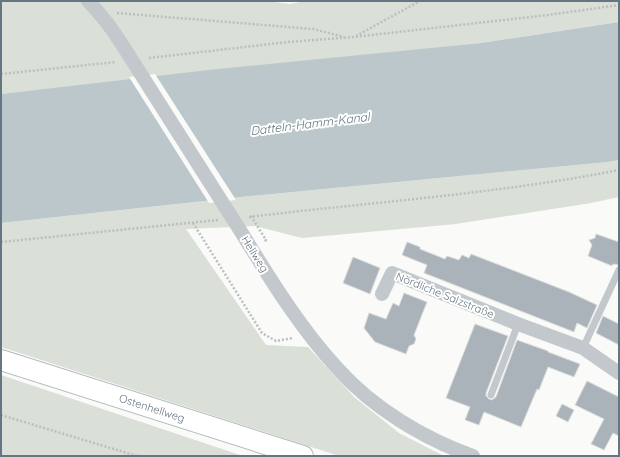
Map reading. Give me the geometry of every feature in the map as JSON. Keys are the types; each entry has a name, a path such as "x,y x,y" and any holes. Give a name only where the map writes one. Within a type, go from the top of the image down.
{"main road":[{"name":"Ostenhellweg","path":"1,360 303,456"}],"street":[{"name":"Hellweg","path":"93,6 110,25 282,297 309,335 338,370 360,391 410,426 432,438 473,456"},
{"name":"Nördliche Salzstraße","path":"382,294 392,272 518,324 583,348 619,373"}],"lane":[{"path":"583,348 619,270"},
{"path":"491,395 518,324"}],"path":[{"path":"354,37 420,1"},
{"path":"142,59 288,42 347,38 548,15 619,5"},
{"path":"93,6 313,29 347,38"},
{"path":"1,74 121,61"},
{"path":"244,217 490,191 619,170"},
{"path":"251,216 266,240"},
{"path":"1,242 222,220"},
{"path":"193,223 262,333 276,341 309,335"},
{"path":"1,415 137,456"}],"shaded area":[{"path":"1,1 267,1 290,4 305,1 619,1 619,22 481,43 1,94"},
{"path":"619,160 619,197 591,203 456,224 302,238 255,226 186,229 266,345 308,347 354,397 399,433 444,456 339,456 1,347 1,223 251,196"},
{"path":"1,375 243,456 1,456"}],"water":[{"name":"Datteln-Hamm-Kanal","path":"619,22 619,160 251,196 1,223 1,94 209,70 481,43"}],"pier":[{"path":"155,74 236,200 209,203 129,77"}],"building":[{"path":"596,234 619,242 619,265 613,264 612,266 588,256 592,245 589,240 595,238"},
{"path":"407,242 445,259 447,256 459,260 462,255 469,258 471,254 569,292 597,305 587,328 577,323 574,332 424,273 427,265 402,255"},
{"path":"353,257 380,268 370,294 343,283"},
{"path":"404,293 427,302 414,335 416,339 414,344 409,346 406,354 375,342 364,328 369,313 386,319 393,303 399,306"},
{"path":"603,316 619,324 619,345 596,333"},
{"path":"475,324 508,336 486,393 486,396 489,399 492,400 496,397 517,340 580,364 574,377 548,367 539,390 537,389 521,427 484,412 479,425 465,420 470,407 446,398"},
{"path":"587,381 619,397 619,436 613,433 604,450 591,444 604,419 575,405"},
{"path":"562,404 574,410 568,422 556,416"}]}
